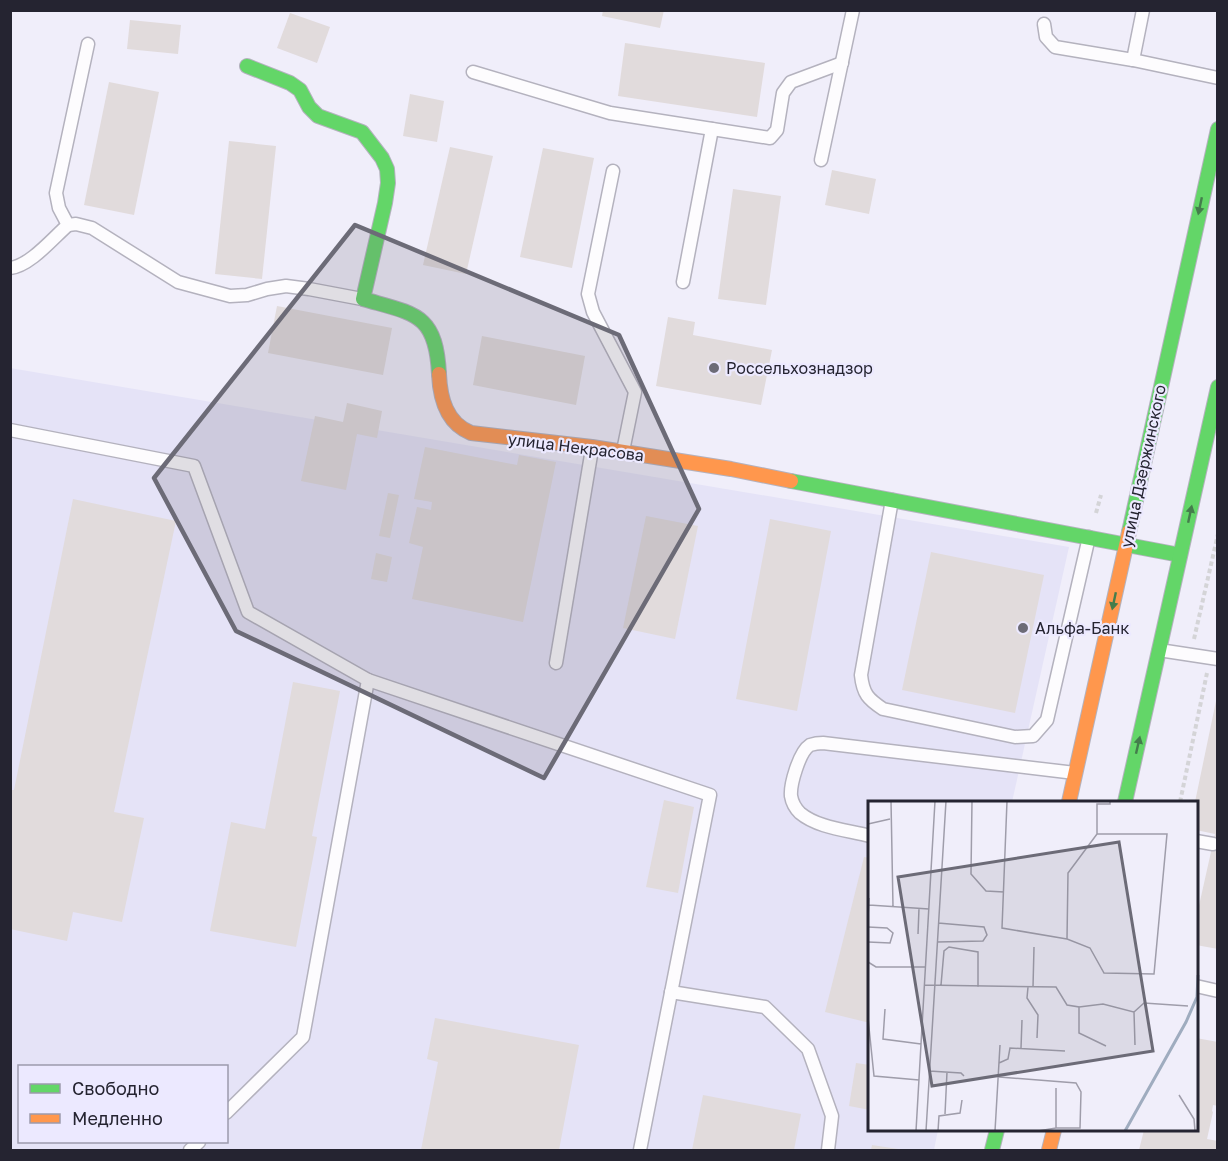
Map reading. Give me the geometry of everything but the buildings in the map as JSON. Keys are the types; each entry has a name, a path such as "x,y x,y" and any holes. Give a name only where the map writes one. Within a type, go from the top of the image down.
{"street":[{"path":"247,66 290,83 300,90 309,107 318,116 362,132 382,158 387,169 387,193 363,299"},
{"name":"улица Дзержинского","path":"1069,801 1218,129"},
{"name":"улица Некрасова","path":"363,299 416,316 427,324 435,338 438,351 440,388 444,406 453,420 466,430 483,435 592,447 731,469 1127,543 1180,555"},
{"path":"1125,801 1218,387"},
{"path":"992,1150 997,1131"},
{"path":"1049,1150 1054,1131"}],"lane":[{"path":"821,160 853,10"},
{"path":"1133,60 1143,10"},
{"path":"1044,24 1046,37 1055,47 1133,60 1218,78"},
{"path":"68,225 59,208 56,193 88,44"},
{"path":"473,72 610,113 770,138 777,130 783,93 791,82 842,63"},
{"path":"683,282 712,129"},
{"path":"613,171 588,294 593,312 635,392 623,452"},
{"path":"10,268 25,263 68,225 76,224 92,228 178,282 230,296 247,296 267,289 286,286 363,299"},
{"path":"10,430 194,466 248,612 368,680 710,795 640,1150"},
{"path":"556,663 592,447"},
{"path":"892,499 861,675 862,687 868,699 883,709 1016,737 1033,736 1047,720 1089,536"},
{"path":"1159,650 1214,658"},
{"path":"228,1111 303,1037 368,680"},
{"path":"868,836 823,825 797,811 791,796 796,767 802,754 810,745 823,743 1076,773"},
{"path":"1198,841 1213,844"},
{"path":"1198,986 1218,991"},
{"path":"671,992 765,1007 808,1049 832,1116 828,1150"}],"path":[{"path":"1191,655 1218,534"},
{"path":"1180,801 1214,658"}],"highlighted area":[{"path":"355,225 619,335 699,509 544,778 236,631 154,478"}],"shaded area":[{"path":"10,368 1069,547 1012,801 868,801 868,1131 938,1131 934,1150 11,1150"}],"traffic: fast":[{"path":"247,66 290,83 300,90 309,107 318,116 362,132 382,158 387,169 388,183 363,299 396,308 419,319 427,327 433,339 439,374"},
{"path":"1129,532 1218,129"},
{"path":"1125,801 1218,387"},
{"path":"791,481 1180,555"},
{"path":"992,1150 997,1131"}],"traffic: slow":[{"path":"439,374 446,409 462,429 471,433 592,447 791,481"},
{"path":"1069,801 1129,532"},
{"path":"1049,1150 1054,1131"}],"place":[{"name":"Россельхознадзор","path":"714,368"},
{"name":"Альфа-Банк","path":"1023,628"}]}
